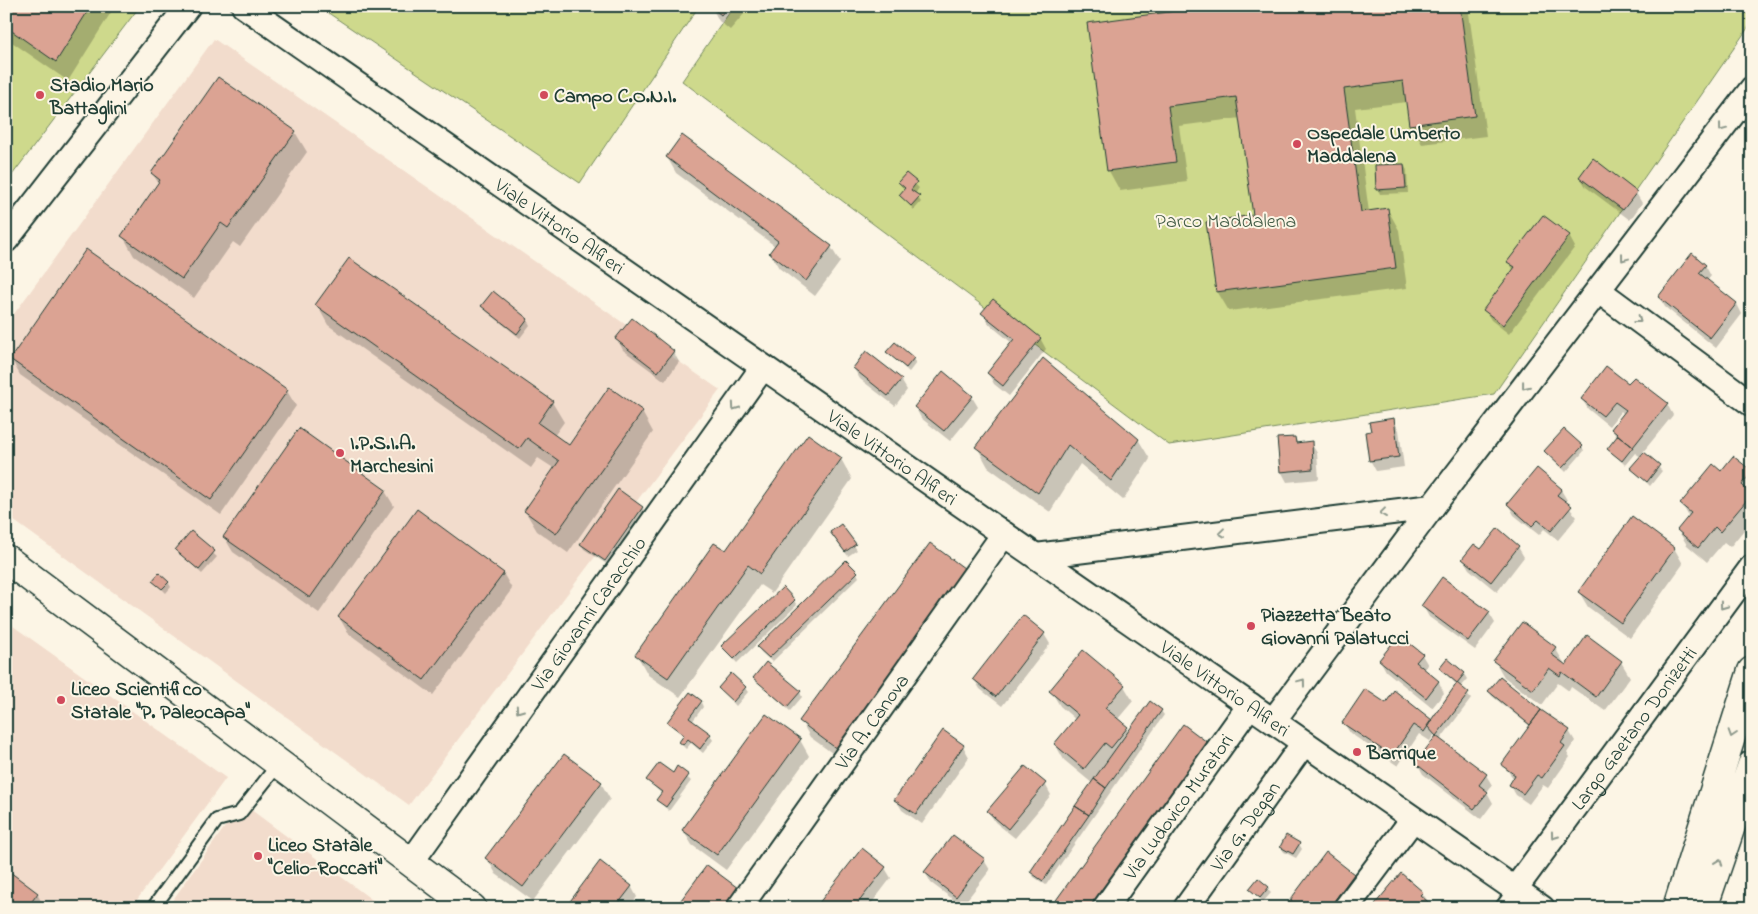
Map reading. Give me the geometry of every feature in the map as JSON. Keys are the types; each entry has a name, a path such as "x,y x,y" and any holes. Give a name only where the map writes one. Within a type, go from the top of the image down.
{"street":[{"path":"6,240 188,6"},
{"name":"Viale Vittorio Alfieri","path":"244,6 1413,819 1508,898 1542,908"},
{"path":"1273,721 1432,508 1752,89"},
{"path":"1599,291 1752,404"},
{"name":"Via Giovanni Caracchio","path":"412,861 763,367"},
{"path":"1036,556 1432,508"},
{"name":"Via A. Canova","path":"739,908 1004,534"},
{"path":"6,559 280,762 472,908"},
{"name":"Largo Gaetano Donizetti","path":"1508,898 1752,567"},
{"path":"1677,908 1752,671"},
{"name":"Via Ludovico Muratori","path":"1106,908 1250,705"},
{"name":"Via G. Degan","path":"1186,908 1304,743"},
{"path":"1703,908 1752,765"},
{"path":"1736,814 1752,792"},
{"path":"1346,908 1413,819"}],"lane":[{"path":"153,908 217,820 239,814 280,762"}],"shaded area":[{"name":"I.P.S.I.A. Marchesini","path":"214,39 720,390 409,805 6,515 6,325"},
{"name":"Liceo Scientifico Statale \"P. Paleocapa\"","path":"6,621 226,778 131,908 6,908"},
{"name":"Liceo Statale \"Celio-Roccati\"","path":"242,803 383,908 167,908"}],"green space":[{"name":"Stadio Mario Battaglini","path":"6,6 140,6 6,183"},
{"name":"Campo C.O.N.I.","path":"318,6 699,6 580,183"},
{"name":"Parco Maddalena","path":"734,6 1752,6 1752,22 1494,394 1169,445 682,81"}],"building":[{"path":"6,6 91,6 56,62 6,27"},
{"path":"710,6 729,6 721,15"},
{"name":"Ospedale Umberto Maddalena","path":"1213,6 1460,6 1475,116 1409,125 1403,81 1344,89 1361,212 1388,208 1396,268 1216,292 1206,222 1253,215 1236,97 1168,106 1176,162 1107,171 1087,23"},
{"path":"218,77 296,131 228,228 221,223 182,279 121,236 160,180 151,173"},
{"path":"682,135 832,246 806,281 769,253 778,241 666,157"},
{"path":"1593,158 1637,192 1623,210 1579,177"},
{"path":"1404,164 1406,188 1376,190 1375,165"},
{"path":"906,173 917,182 911,190 920,196 911,206 899,195 905,188 898,182"},
{"path":"1543,215 1570,235 1503,325 1483,310 1515,267 1507,262"},
{"path":"86,249 288,390 211,500 10,359"},
{"path":"1692,253 1706,265 1699,273 1737,303 1710,338 1658,297"},
{"path":"349,258 553,401 538,423 569,445 609,387 643,411 556,534 524,511 559,461 527,438 519,449 315,305"},
{"path":"493,291 528,319 517,334 481,306"},
{"path":"993,299 1041,338 1003,386 987,373 1014,339 981,313"},
{"path":"632,318 674,351 658,372 615,339"},
{"path":"895,342 914,358 906,368 886,352"},
{"path":"866,351 902,379 888,396 853,368"},
{"path":"1043,358 1139,439 1111,481 1068,445 1038,493 975,447"},
{"path":"1606,366 1628,383 1634,377 1668,403 1633,447 1611,429 1626,410 1615,402 1603,416 1581,399"},
{"path":"943,371 973,396 944,431 914,407"},
{"path":"1394,418 1399,457 1369,461 1365,432 1371,431 1369,422"},
{"path":"299,428 386,490 310,598 223,537"},
{"path":"1564,429 1583,446 1562,468 1544,451"},
{"path":"808,434 842,458 760,574 748,565 668,678 635,655 714,543 726,550"},
{"path":"1618,435 1633,447 1622,461 1607,449"},
{"path":"1295,437 1296,443 1312,441 1313,469 1280,472 1277,438"},
{"path":"1644,452 1660,465 1647,482 1630,468"},
{"path":"1733,456 1752,471 1742,485 1752,494 1720,532 1715,527 1698,548 1677,530 1691,513 1680,504 1713,464 1721,471"},
{"path":"1537,468 1562,489 1557,495 1572,506 1551,531 1538,520 1532,526 1507,504"},
{"path":"618,489 643,507 605,561 580,544"},
{"path":"417,509 504,573 424,680 338,617"},
{"path":"1632,516 1675,548 1621,623 1578,592"},
{"path":"841,524 856,544 845,552 830,532"},
{"path":"1498,528 1519,546 1491,582 1462,559 1474,544 1481,549"},
{"path":"191,531 215,551 199,570 175,550"},
{"path":"930,543 968,571 837,749 799,721"},
{"path":"846,560 858,572 769,658 757,647"},
{"path":"159,573 169,582 162,589 152,581"},
{"path":"1442,577 1490,612 1468,641 1421,606"},
{"path":"783,587 795,600 734,659 721,646"},
{"path":"1023,615 1045,633 996,697 973,679"},
{"path":"1522,622 1556,647 1551,654 1566,665 1587,635 1622,661 1596,697 1562,672 1560,676 1549,668 1533,690 1493,661"},
{"path":"1399,635 1423,654 1416,662 1439,681 1426,698 1379,660"},
{"path":"1083,650 1125,685 1105,708 1128,727 1111,748 1105,743 1084,769 1054,744 1078,715 1049,691"},
{"path":"1447,658 1465,673 1457,683 1439,668"},
{"path":"766,662 801,691 787,707 753,678"},
{"path":"731,673 746,687 733,702 718,688"},
{"path":"1500,677 1541,710 1530,725 1488,691"},
{"path":"1457,683 1469,693 1436,736 1427,726"},
{"path":"1365,689 1386,703 1394,690 1432,720 1424,732 1413,725 1392,756 1342,723"},
{"path":"690,692 702,701 689,718 711,734 700,749 688,739 683,745 679,742 684,735 667,722"},
{"path":"1150,701 1162,710 1106,788 1094,779"},
{"path":"1541,710 1570,730 1561,743 1565,746 1542,778 1537,775 1523,794 1509,785 1515,775 1501,765"},
{"path":"766,714 801,739 717,855 682,830"},
{"path":"1183,724 1211,745 1095,908 1060,908 1054,903"},
{"path":"943,730 964,745 916,814 894,800"},
{"path":"1436,736 1487,774 1479,785 1488,792 1474,809 1415,763"},
{"path":"564,754 602,782 523,887 485,858"},
{"path":"659,763 673,773 677,766 689,775 666,807 656,800 662,792 646,780"},
{"path":"1025,766 1046,783 1008,829 987,811"},
{"path":"1094,779 1106,788 1089,815 1075,806"},
{"path":"1075,806 1089,815 1043,881 1030,872"},
{"path":"953,835 985,859 956,897 924,872"},
{"path":"1286,835 1300,843 1293,854 1280,847"},
{"path":"862,848 886,867 854,908 815,908"},
{"path":"1326,852 1354,874 1329,908 1284,908"},
{"path":"600,861 632,886 615,908 565,908"},
{"path":"707,865 742,891 729,908 675,908"},
{"path":"6,869 38,893 27,908 6,908"},
{"path":"1401,873 1423,892 1420,895 1435,908 1380,908 1375,904"},
{"path":"1258,878 1269,887 1260,898 1249,889"},
{"path":"1752,897 1752,908 1745,908"}],"place":[{"name":"Stadio Mario Battaglini","path":"40,95"},
{"name":"Campo C.O.N.I.","path":"544,95"},
{"name":"Ospedale Umberto Maddalena","path":"1297,144"},
{"name":"I.P.S.I.A. Marchesini","path":"340,453"},
{"name":"Piazzetta Beato Giovanni Palatucci","path":"1251,626"},
{"name":"Liceo Scientifico Statale \"P. Paleocapa\"","path":"61,700"},
{"name":"Barrique","path":"1357,752"},
{"name":"Liceo Statale \"Celio-Roccati\"","path":"258,856"}]}
